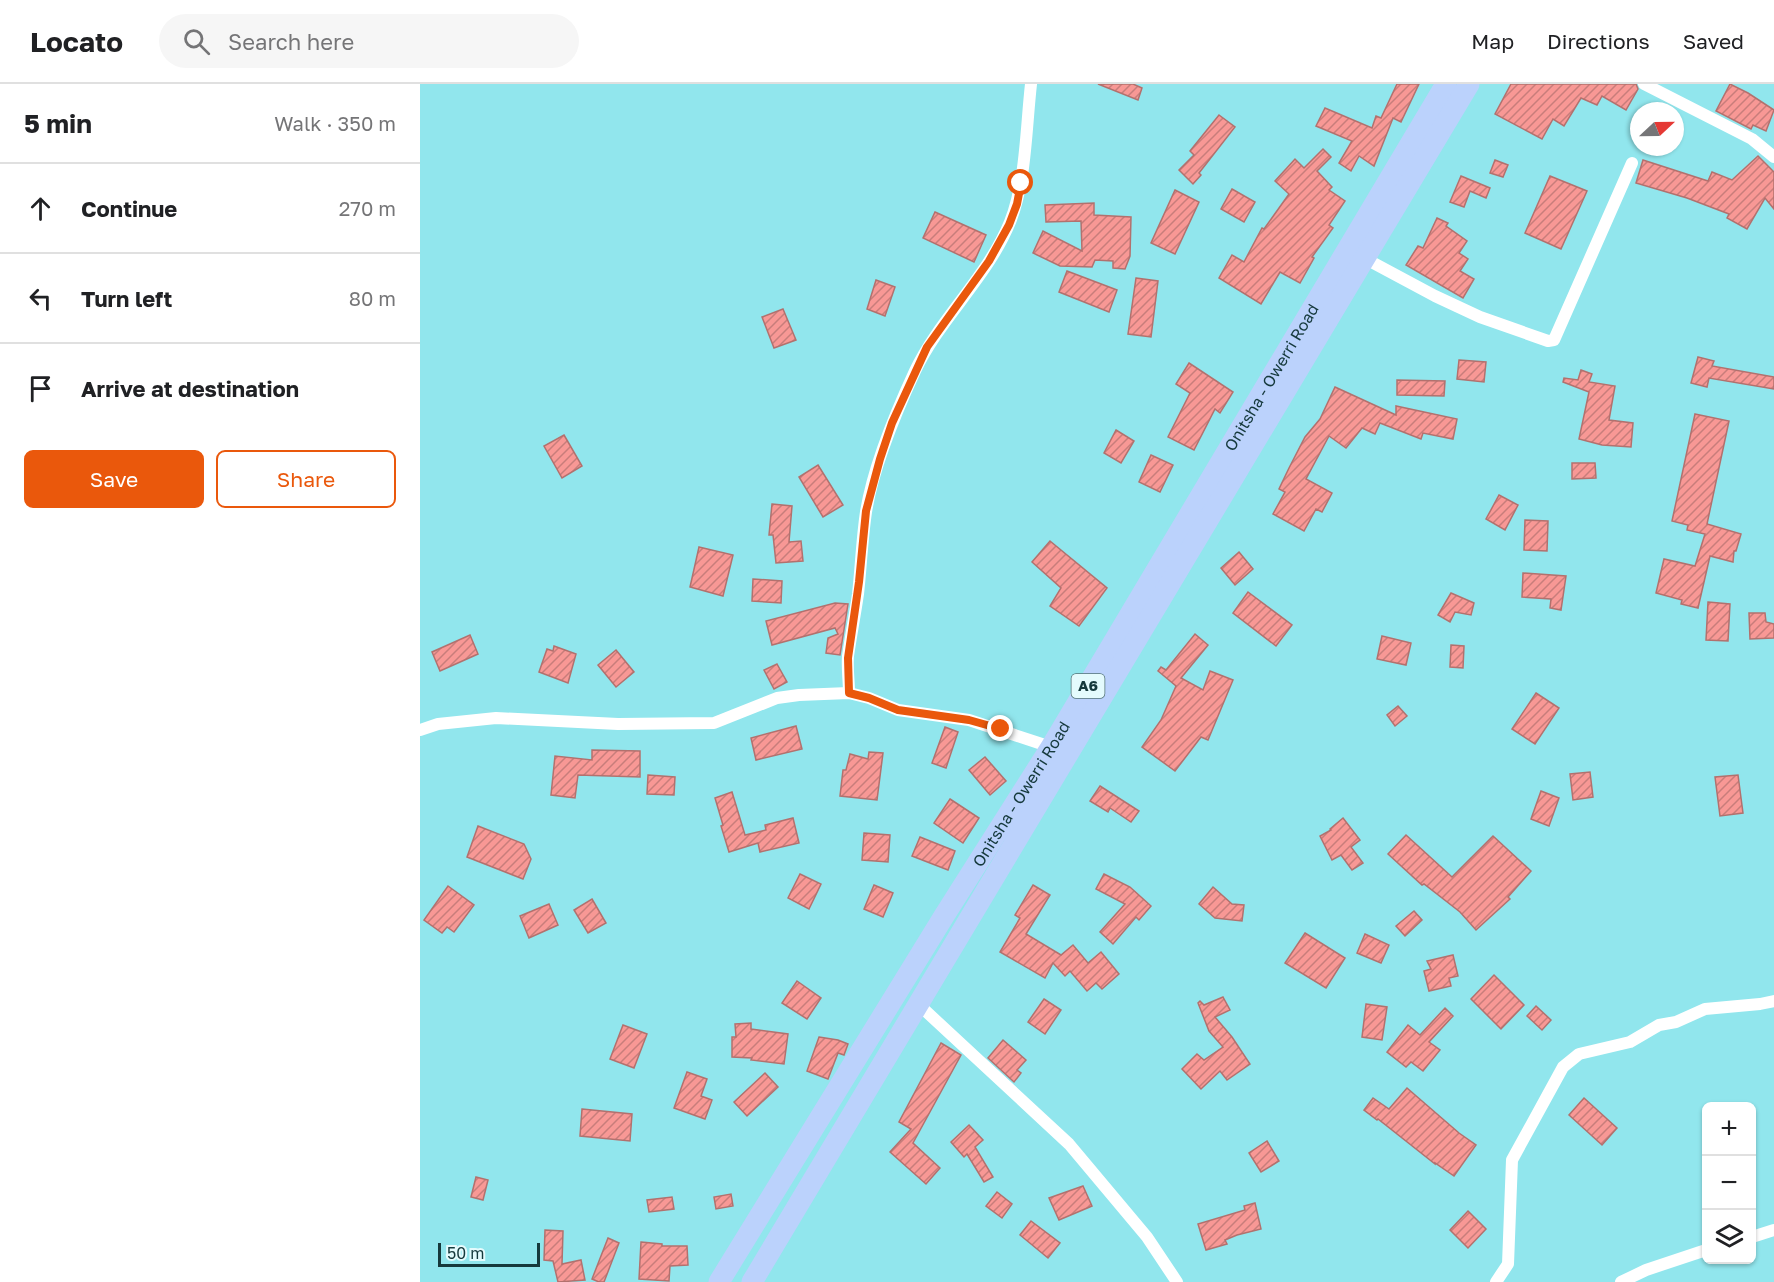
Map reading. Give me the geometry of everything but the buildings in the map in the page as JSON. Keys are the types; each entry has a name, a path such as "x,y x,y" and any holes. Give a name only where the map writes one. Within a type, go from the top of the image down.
{"highway":[{"name":"Onitsha - Owerri Road","path":"719,1282 944,915 1052,747 1446,84"},
{"name":"Onitsha - Owerri Road","path":"752,1282 1468,84"}],"street":[{"path":"849,693 848,658 866,511 880,459 892,423 927,347 989,261 1009,225 1017,204 1021,183 1031,84"},
{"path":"1644,84 1752,140 1774,157"},
{"path":"1364,258 1480,317 1548,341 1554,340 1632,163"},
{"path":"420,730 438,724 496,718 618,724 714,723 777,698 849,693 869,698 898,710 980,723 1052,747"},
{"path":"1496,1282 1508,1264 1512,1160 1563,1067 1579,1054 1630,1042 1659,1025 1676,1022 1705,1009 1761,1004 1774,1000"},
{"path":"917,1004 1069,1144 1148,1237 1176,1282"},
{"path":"1756,1236 1774,1230"},
{"path":"1622,1282 1646,1270 1702,1252"}],"route":[{"path":"1001,729 969,720 898,710 869,698 849,693 848,658 866,511 892,423 927,347 944,321 967,294 1009,225 1017,204 1021,183"}]}
